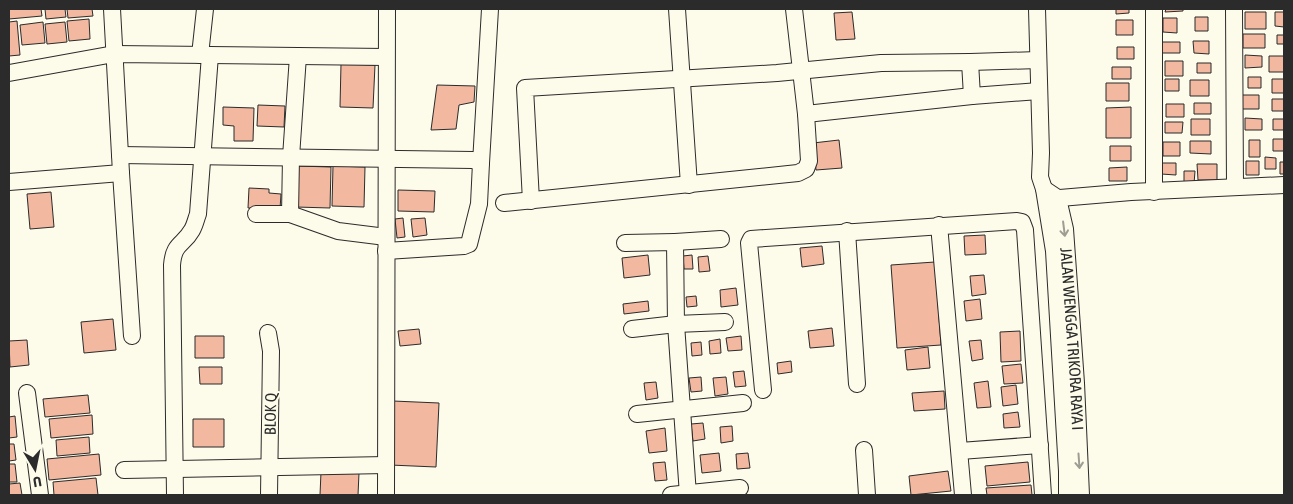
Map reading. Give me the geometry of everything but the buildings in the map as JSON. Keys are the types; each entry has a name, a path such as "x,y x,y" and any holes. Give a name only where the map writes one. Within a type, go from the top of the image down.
{"street":[{"path":"112,9 132,336"},
{"path":"175,495 172,265 174,250 193,229 198,214 202,155 205,9"},
{"path":"386,495 387,9"},
{"path":"256,214 290,214 338,231 386,244 464,246 469,244 479,204 490,9"},
{"path":"677,9 689,184"},
{"path":"504,203 798,173 806,169 809,161 806,114 794,9"},
{"name":"JALAN WENGGA TRIKORA RAYA I","path":"1037,9 1040,177 1049,195 1062,211 1068,255 1081,495"},
{"path":"1154,9 1154,192"},
{"path":"1234,9 1235,186"},
{"path":"9,72 114,54 386,57"},
{"path":"290,214 291,157 298,56"},
{"path":"531,201 525,88 800,71 882,63 1038,60"},
{"path":"970,62 972,96"},
{"path":"806,114 972,96 1039,91"},
{"path":"120,155 473,160 481,163"},
{"path":"9,182 121,173"},
{"path":"1049,195 1284,185"},
{"name":"JALAN WENGGA TRIKORA RAYA I","path":"1049,195 1054,251 1067,495"},
{"path":"763,390 750,240 1017,220 1022,222 1024,226 1043,495"},
{"path":"939,225 963,495"},
{"path":"847,232 857,384"},
{"path":"625,243 721,239"},
{"path":"675,242 676,324 687,494"},
{"path":"632,329 676,324 725,322"},
{"name":"BLOK Q","path":"268,333 271,351 269,495"},
{"path":"27,393 40,495"},
{"path":"637,414 743,403"},
{"path":"960,451 1040,445"},
{"path":"864,450 867,495"},
{"path":"124,470 386,465"},
{"path":"671,495 740,488"}]}
